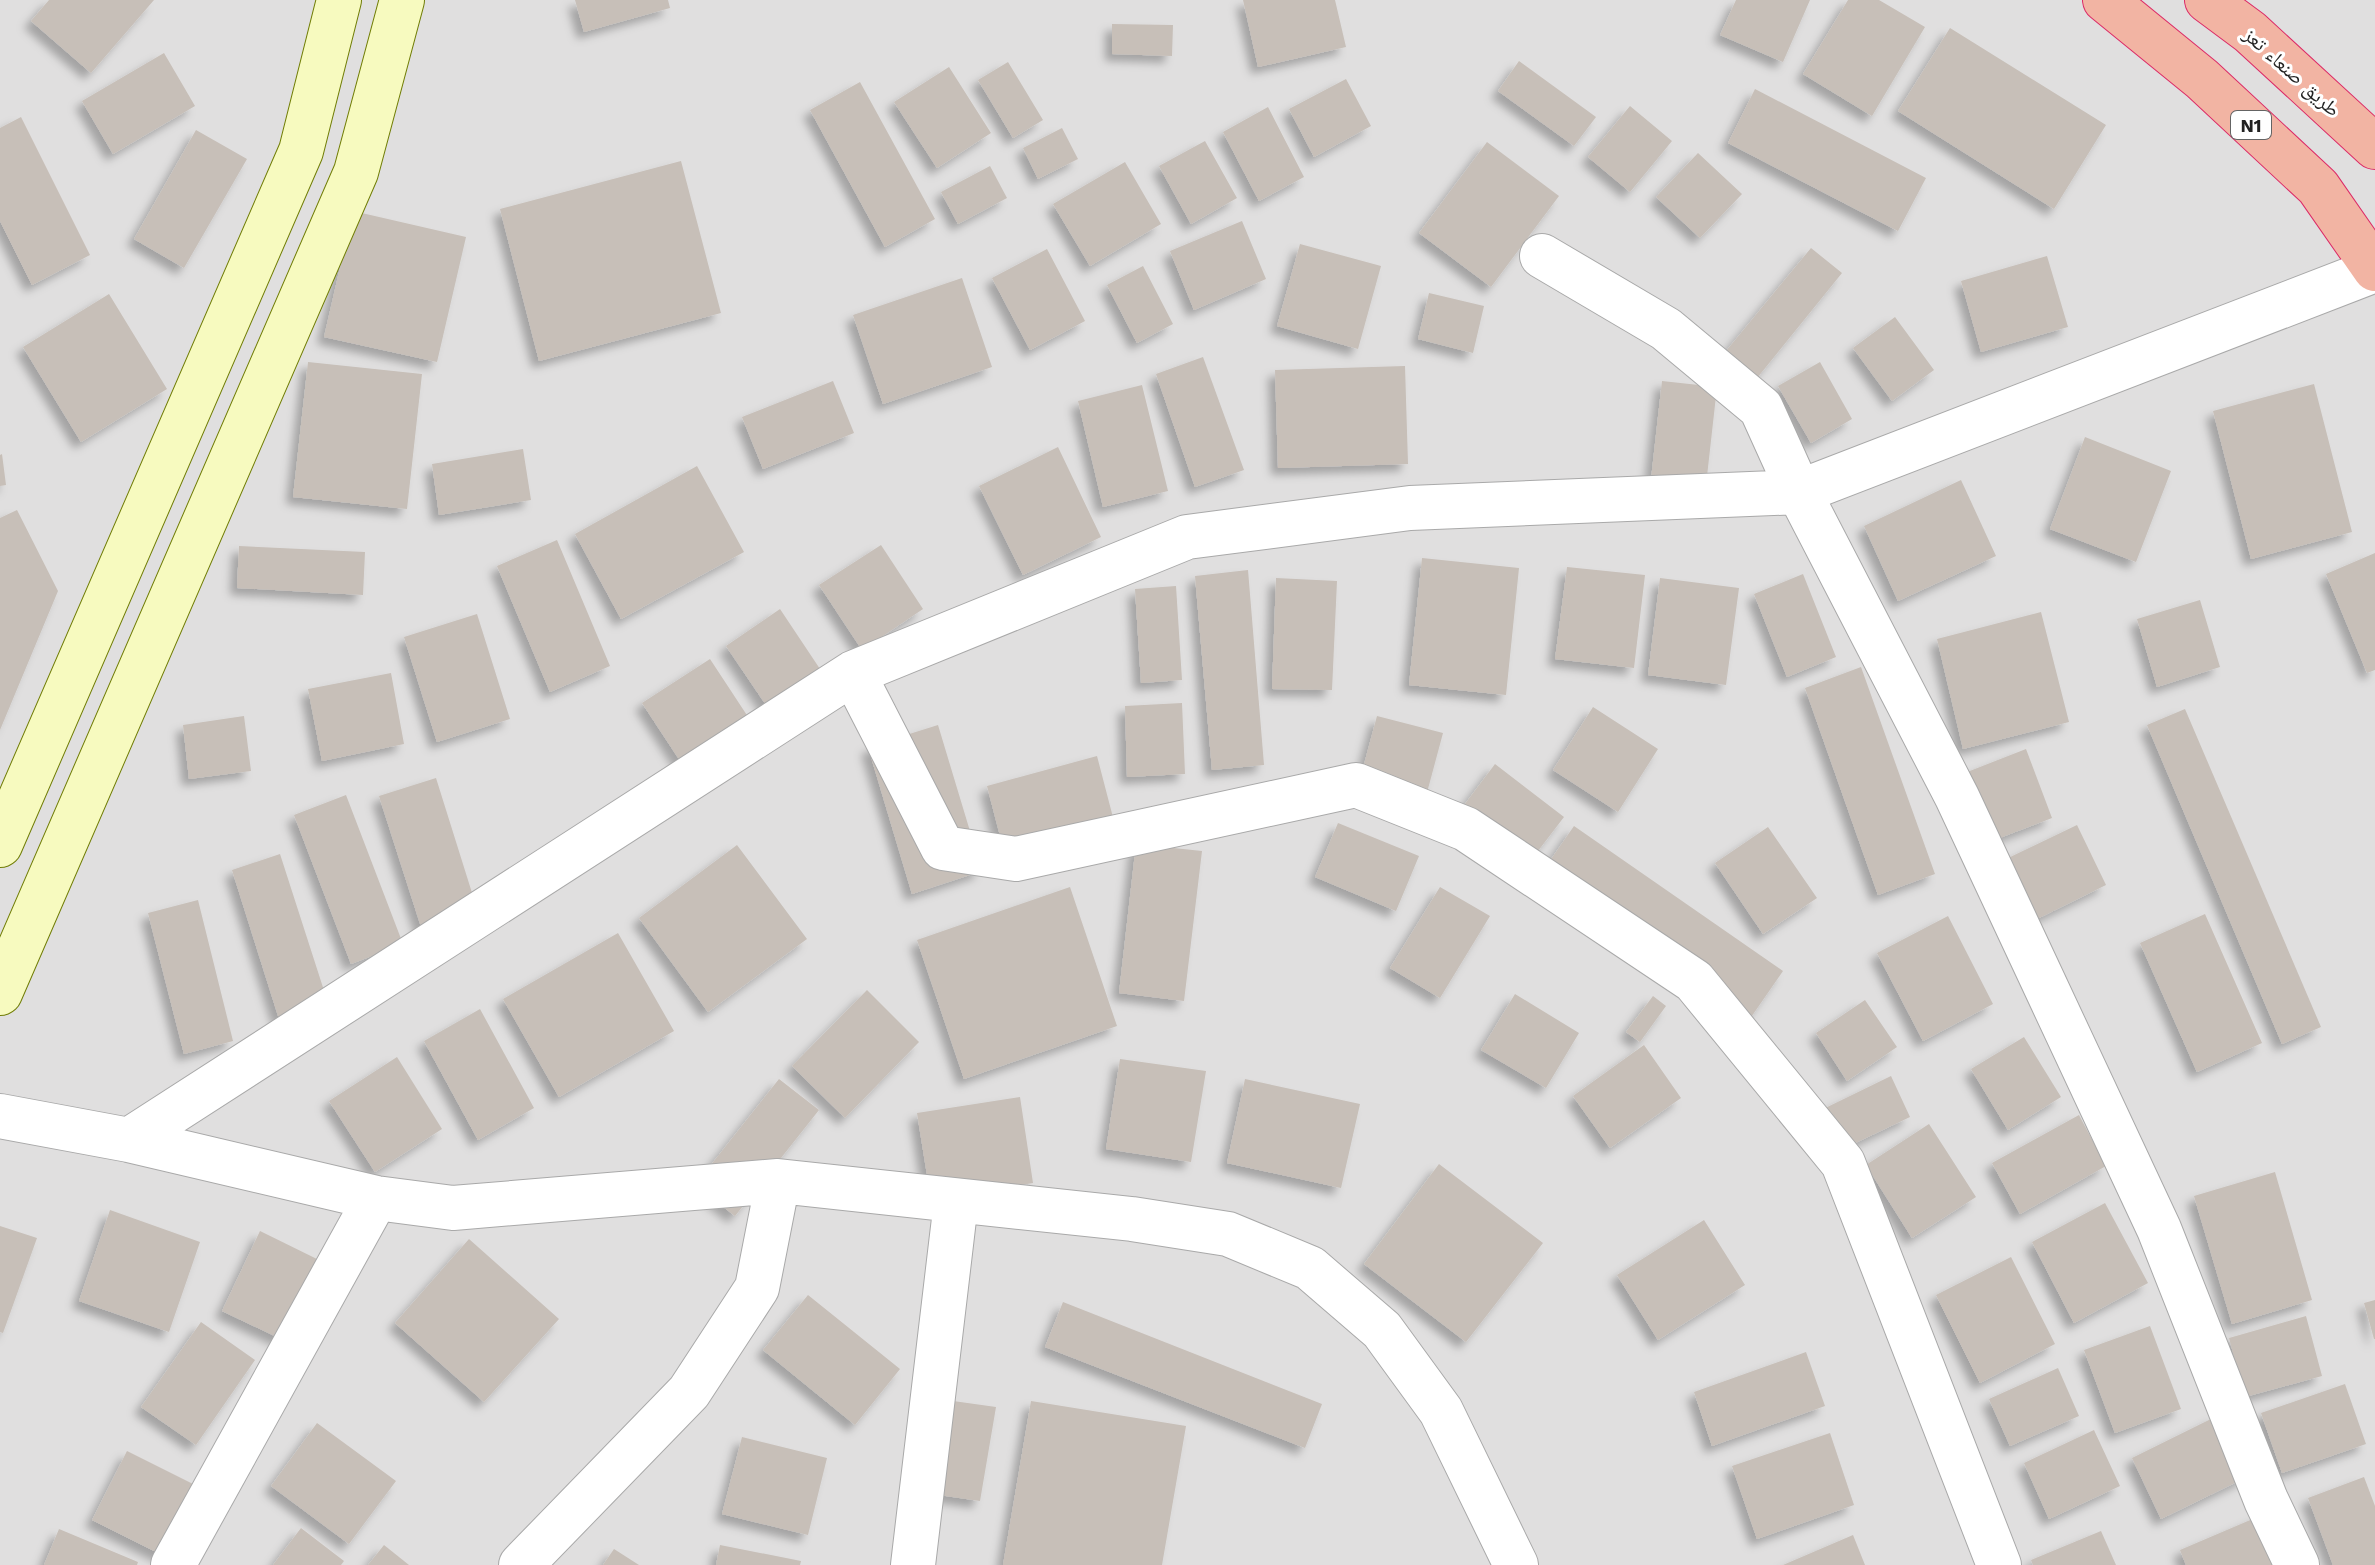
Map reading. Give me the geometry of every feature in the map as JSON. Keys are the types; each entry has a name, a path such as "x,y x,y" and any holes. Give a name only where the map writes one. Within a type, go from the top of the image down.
{"highway":[{"name":"N1","path":"2105,0 2202,79 2318,187 2375,270"},
{"name":"طريق صنعاء تعز","path":"2207,0 2250,32 2375,147"}],"main road":[{"path":"0,845 301,151 339,0"},
{"path":"0,993 356,172 402,0"}],"street":[{"path":"1542,256 1666,329 1761,408 1799,492 1957,797 2159,1229 2266,1500 2297,1565"},
{"path":"129,1140 853,673 1187,537 1410,508 1799,492 2375,270"},
{"path":"853,673 943,848 1016,859 1356,785 1466,829 1694,981 1843,1163 1999,1565"},
{"path":"0,1116 129,1140 376,1198 453,1208 778,1181 1132,1219 1228,1234 1310,1268 1382,1330 1441,1411 1516,1565"},
{"path":"521,1565 689,1392 757,1288 778,1181"},
{"path":"173,1565 376,1198"},
{"path":"913,1565 956,1202"}],"shaded area":[{"path":"0,0 2375,0 2375,1565 0,1565"}],"building":[{"path":"49,0 154,0 91,73 31,21"},
{"path":"575,0 668,0 670,8 584,32"},
{"path":"1243,0 1335,0 1346,47 1258,67"},
{"path":"1736,0 1810,0 1783,62 1720,35"},
{"path":"1848,0 1879,0 1925,27 1872,116 1803,74"},
{"path":"1112,24 1173,25 1172,56 1112,54"},
{"path":"1950,28 2106,125 2054,209 1898,111"},
{"path":"164,53 195,106 113,154 82,101"},
{"path":"1519,61 1596,117 1574,146 1498,91"},
{"path":"1008,62 1043,120 1013,138 978,80"},
{"path":"949,67 991,133 937,168 894,102"},
{"path":"1346,79 1371,126 1314,157 1289,109"},
{"path":"860,82 935,219 885,247 810,110"},
{"path":"1755,89 1926,178 1898,231 1728,143"},
{"path":"1630,106 1672,141 1630,192 1588,157"},
{"path":"1268,107 1304,177 1259,201 1223,132"},
{"path":"21,117 90,255 32,285 0,221 0,128"},
{"path":"1062,128 1078,159 1038,179 1023,148"},
{"path":"196,130 247,159 184,268 134,239"},
{"path":"1205,141 1237,198 1191,224 1159,166"},
{"path":"1487,142 1559,196 1491,287 1419,233"},
{"path":"1698,153 1742,194 1700,238 1656,197"},
{"path":"681,161 721,313 539,361 500,209"},
{"path":"1125,162 1161,224 1090,266 1053,204"},
{"path":"990,166 1007,198 958,224 941,192"},
{"path":"353,211 466,237 437,362 324,337"},
{"path":"1242,221 1266,279 1194,310 1170,251"},
{"path":"1300,244 1381,266 1358,349 1277,326"},
{"path":"1811,248 1842,273 1753,383 1722,356"},
{"path":"1047,249 1085,321 1030,350 992,278"},
{"path":"2047,256 2068,327 1981,352 1961,281"},
{"path":"1143,266 1173,324 1137,343 1107,285"},
{"path":"962,278 992,367 883,404 853,315"},
{"path":"1429,293 1484,306 1473,353 1418,339"},
{"path":"109,294 167,389 81,442 23,347"},
{"path":"1895,317 1934,370 1892,401 1853,348"},
{"path":"1203,357 1244,470 1195,487 1156,374"},
{"path":"308,362 422,374 407,509 293,497"},
{"path":"1820,362 1852,419 1811,443 1778,386"},
{"path":"1405,366 1408,464 1278,468 1275,370"},
{"path":"833,381 854,433 763,469 742,417"},
{"path":"1662,381 1717,387 1705,494 1650,488"},
{"path":"2314,384 2352,532 2251,559 2213,411"},
{"path":"1142,385 1168,491 1103,507 1078,401"},
{"path":"2085,437 2171,471 2136,562 2050,529"},
{"path":"1058,447 1101,537 1023,575 979,486"},
{"path":"523,449 531,500 439,515 432,464"},
{"path":"0,455 6,485 0,486"},
{"path":"697,466 744,552 621,619 575,534"},
{"path":"1961,480 1996,556 1898,601 1864,526"},
{"path":"17,510 58,591 0,730 0,518"},
{"path":"557,540 610,666 550,692 497,566"},
{"path":"881,545 923,609 862,650 819,585"},
{"path":"239,546 365,552 363,595 237,588"},
{"path":"2375,553 2375,670 2367,673 2326,574"},
{"path":"1422,558 1519,568 1506,695 1409,685"},
{"path":"1567,567 1645,575 1634,668 1555,659"},
{"path":"1248,570 1264,765 1212,770 1195,576"},
{"path":"1803,574 1836,657 1787,677 1754,594"},
{"path":"1276,578 1337,581 1332,690 1272,689"},
{"path":"1660,578 1739,588 1726,685 1648,675"},
{"path":"1176,586 1182,680 1141,683 1135,589"},
{"path":"2200,600 2220,667 2157,687 2137,619"},
{"path":"780,609 824,675 770,711 726,646"},
{"path":"2041,612 2069,722 1963,749 1937,639"},
{"path":"477,614 510,719 437,742 404,637"},
{"path":"710,659 758,732 690,776 642,703"},
{"path":"1861,667 1935,874 1878,895 1805,688"},
{"path":"391,673 404,744 322,761 308,689"},
{"path":"1182,703 1185,774 1127,777 1125,706"},
{"path":"1593,707 1658,749 1618,812 1553,770"},
{"path":"2185,709 2321,1027 2282,1044 2147,725"},
{"path":"244,716 251,771 189,779 183,725"},
{"path":"1377,716 1443,733 1425,800 1359,783"},
{"path":"938,725 982,871 912,894 868,747"},
{"path":"2026,749 2052,818 1984,844 1957,776"},
{"path":"1097,756 1116,829 1006,859 987,786"},
{"path":"1495,764 1564,817 1528,864 1459,812"},
{"path":"436,778 478,912 422,930 379,796"},
{"path":"346,795 403,944 351,964 294,815"},
{"path":"1338,823 1419,856 1396,911 1315,877"},
{"path":"2077,825 2106,885 2031,922 2002,861"},
{"path":"1574,826 1783,971 1747,1023 1538,878"},
{"path":"1768,827 1817,898 1763,934 1715,863"},
{"path":"1136,844 1202,851 1184,1001 1119,993"},
{"path":"737,845 807,939 708,1012 639,918"},
{"path":"280,854 328,1003 279,1019 232,870"},
{"path":"1070,887 1117,1026 964,1079 917,940"},
{"path":"1440,887 1490,916 1440,998 1390,968"},
{"path":"198,900 233,1041 184,1054 148,913"},
{"path":"2205,914 2262,1043 2197,1072 2140,943"},
{"path":"1948,916 1993,1004 1923,1041 1877,953"},
{"path":"618,933 674,1031 559,1097 503,999"},
{"path":"867,990 919,1042 845,1118 792,1066"},
{"path":"1515,994 1579,1033 1546,1088 1481,1050"},
{"path":"1653,996 1666,1006 1640,1042 1626,1032"},
{"path":"1865,1000 1897,1047 1847,1081 1816,1033"},
{"path":"480,1009 534,1108 478,1140 424,1041"},
{"path":"2024,1037 2061,1097 2008,1130 1971,1069"},
{"path":"1644,1045 1681,1098 1610,1148 1573,1096"},
{"path":"397,1057 442,1129 375,1172 329,1101"},
{"path":"1120,1059 1206,1071 1191,1162 1106,1149"},
{"path":"1891,1076 1910,1117 1830,1155 1811,1115"},
{"path":"779,1079 819,1110 735,1216 695,1185"},
{"path":"1245,1079 1360,1104 1341,1188 1227,1163"},
{"path":"1020,1097 1033,1183 931,1200 917,1113"},
{"path":"2079,1115 2106,1166 2020,1214 1992,1163"},
{"path":"1929,1124 1976,1197 1912,1238 1866,1165"},
{"path":"1439,1164 1543,1243 1466,1342 1364,1264"},
{"path":"2275,1172 2312,1300 2232,1324 2194,1196"},
{"path":"2105,1203 2148,1283 2074,1323 2032,1242"},
{"path":"110,1210 200,1242 169,1332 79,1301"},
{"path":"1704,1220 1745,1285 1658,1340 1617,1275"},
{"path":"0,1226 37,1238 3,1333 0,1332"},
{"path":"260,1231 321,1261 283,1340 222,1311"},
{"path":"469,1239 559,1319 484,1402 395,1323"},
{"path":"2011,1257 2055,1344 1980,1383 1936,1295"},
{"path":"808,1295 900,1369 855,1425 763,1350"},
{"path":"2375,1300 2375,1339 2374,1339 2364,1303"},
{"path":"1063,1302 1322,1404 1305,1448 1045,1347"},
{"path":"2306,1316 2322,1376 2245,1397 2229,1338"},
{"path":"201,1322 255,1360 196,1445 141,1407"},
{"path":"2150,1326 2181,1409 2115,1433 2084,1350"},
{"path":"1806,1352 1825,1406 1712,1446 1694,1392"},
{"path":"2058,1368 2079,1416 2010,1446 1989,1399"},
{"path":"2345,1384 2366,1444 2282,1473 2261,1413"},
{"path":"946,1400 996,1407 980,1501 932,1494"},
{"path":"1031,1401 1186,1426 1162,1565 1003,1565"},
{"path":"2217,1416 2247,1477 2161,1519 2132,1458"},
{"path":"317,1423 396,1481 349,1544 271,1486"},
{"path":"2094,1430 2120,1486 2049,1519 2024,1463"},
{"path":"1830,1433 1854,1505 1757,1539 1732,1466"},
{"path":"742,1437 827,1458 808,1535 722,1514"},
{"path":"127,1451 203,1489 168,1558 92,1520"},
{"path":"2364,1477 2375,1506 2375,1565 2333,1565 2308,1498"},
{"path":"2262,1515 2283,1565 2186,1565 2180,1550"},
{"path":"301,1528 344,1561 341,1565 273,1565"},
{"path":"59,1529 138,1562 137,1565 44,1565"},
{"path":"2101,1531 2116,1565 2033,1565 2031,1560"},
{"path":"1853,1535 1865,1565 1783,1565"},
{"path":"384,1545 409,1565 368,1565"},
{"path":"720,1545 801,1561 800,1565 716,1565"},
{"path":"614,1549 639,1565 603,1565"}]}
